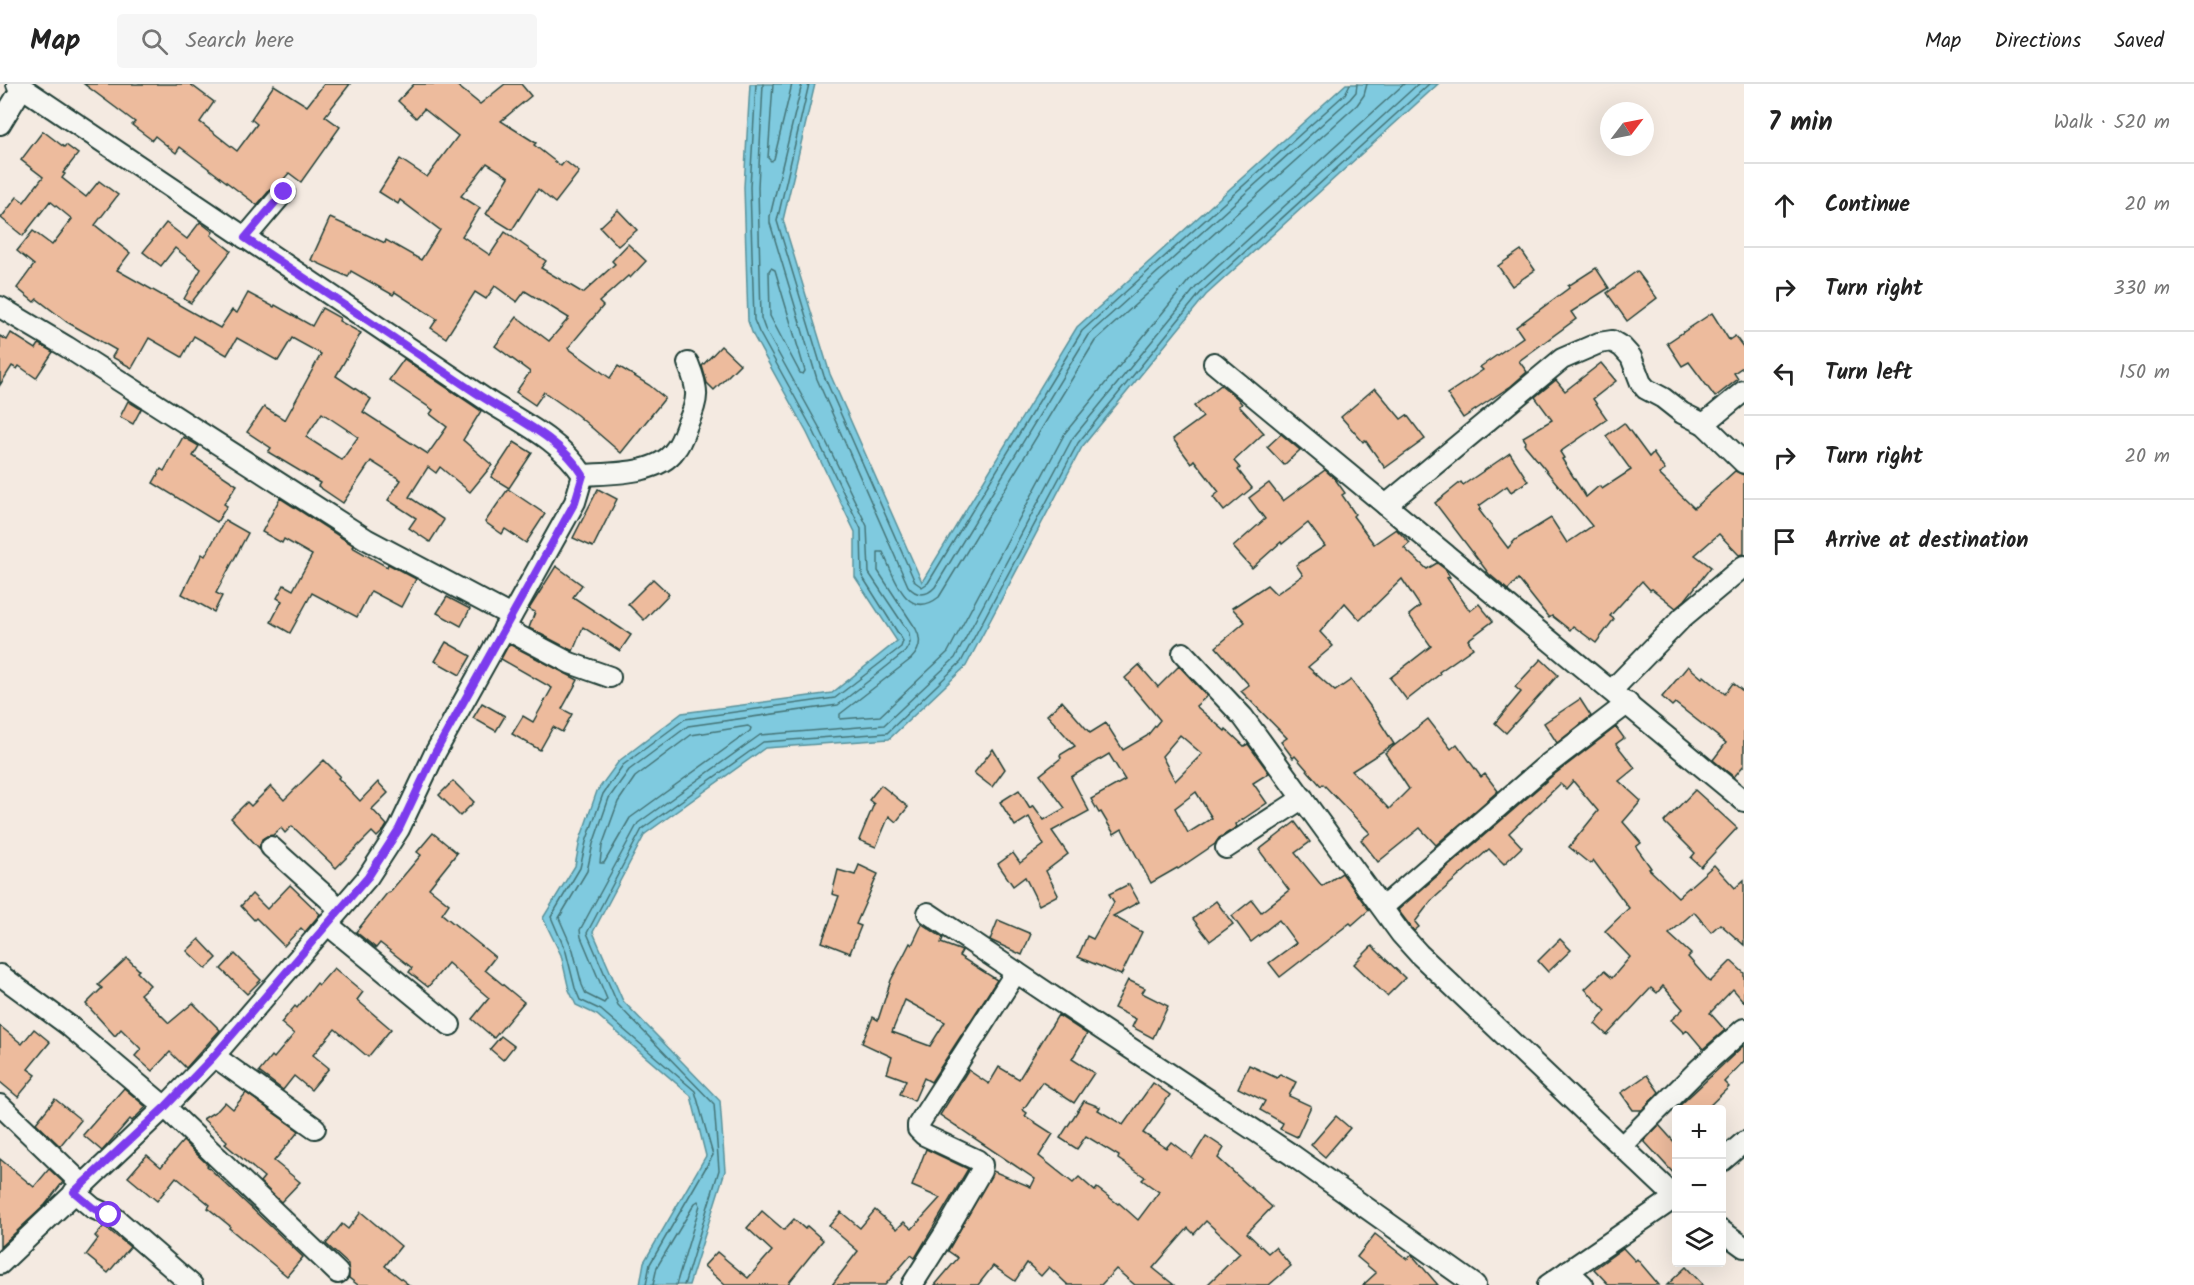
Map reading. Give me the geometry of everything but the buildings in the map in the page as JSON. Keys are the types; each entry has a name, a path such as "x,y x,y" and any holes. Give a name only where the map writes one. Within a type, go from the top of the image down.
{"street":[{"path":"0,123 19,86 548,439 574,461 583,475 575,502 439,745 399,829 368,877 214,1056 165,1107 0,1264"},
{"path":"245,238 284,192"},
{"path":"0,307 67,347 366,538 507,622 570,663 610,677"},
{"path":"1386,505 1562,359 1599,343 1612,341 1622,347 1631,357 1641,383 1646,389 1663,398 1682,413 1704,424 1744,463"},
{"path":"583,475 632,471 660,464 669,458 676,450 696,405 695,381 688,363"},
{"path":"1214,363 1744,801"},
{"path":"1704,424 1744,392"},
{"path":"1612,690 1683,617 1744,566"},
{"path":"1183,653 1243,717 1401,934 1419,954 1672,1194"},
{"path":"1383,907 1543,768 1628,703"},
{"path":"1226,848 1303,798"},
{"path":"272,847 340,909"},
{"path":"928,913 1292,1155 1475,1285"},
{"path":"327,924 450,1025"},
{"path":"912,1285 945,1233 981,1171 982,1165 977,1160 924,1135 918,1129 918,1125 1016,972"},
{"path":"0,975 68,1025 165,1107 338,1273"},
{"path":"1622,1146 1744,1029"},
{"path":"214,1056 315,1128"},
{"path":"0,1105 78,1188 93,1208 115,1218 192,1285"},
{"path":"1724,1159 1744,1142"},
{"path":"1548,1285 1672,1201"},
{"path":"1726,1234 1744,1247"},
{"path":"1568,1271 1583,1285"}],"water":[{"path":"750,84 815,84 783,220 830,374 922,582 1077,327 1346,84 1438,84 1206,295 1082,447 966,666 889,739 765,748 645,834 593,932 623,1001 720,1101 725,1171 689,1285 640,1285 644,1262 706,1156 691,1096 597,1015 576,1005 569,990 561,955 543,918 575,866 580,840 597,791 619,761 682,713 832,693 897,641 855,577 855,532 807,433 753,335 748,321 744,187"}],"route":[{"path":"109,1215 93,1208 74,1192 165,1107 214,1056 368,877 399,829 435,753 575,502 583,475 574,461 548,439 245,238 284,192"}]}
